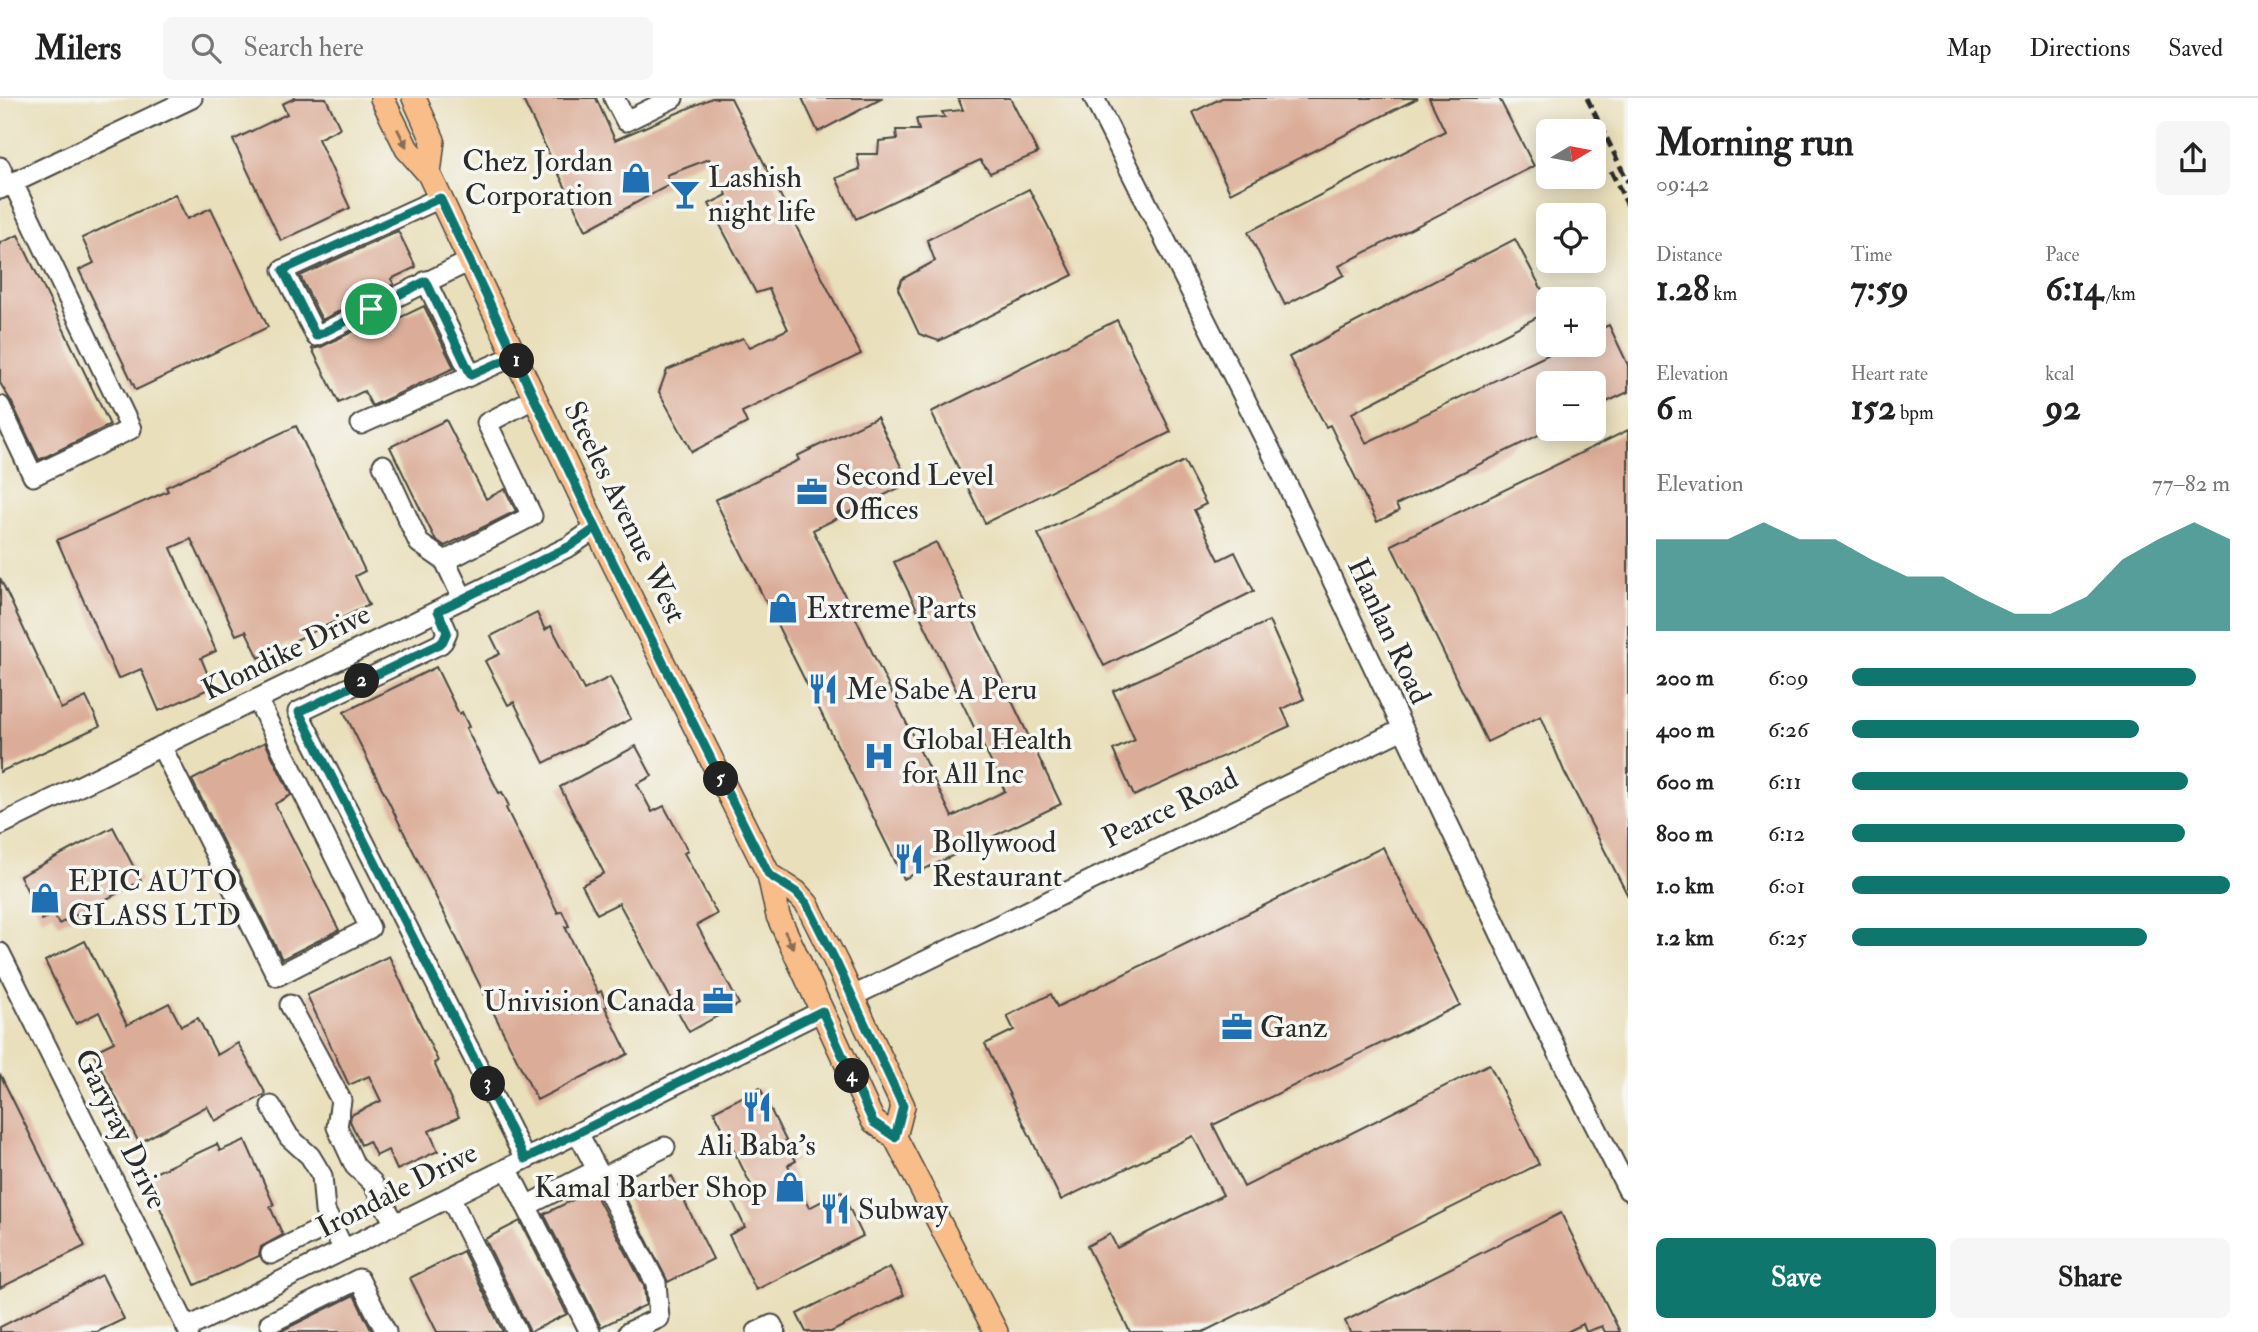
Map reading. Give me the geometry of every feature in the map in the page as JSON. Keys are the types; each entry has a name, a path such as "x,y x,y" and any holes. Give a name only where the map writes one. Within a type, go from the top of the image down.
{"main road":[{"name":"Steeles Avenue West","path":"382,98 407,149 429,174 596,528 769,875 778,916 873,1122 895,1137 996,1332"},
{"path":"414,98 433,140 429,174"},
{"name":"Steeles Avenue West","path":"769,875 796,892 807,904 903,1106 895,1137"},
{"path":"822,1011 851,996"}],"street":[{"path":"0,407 33,476 131,429 5,181 192,98"},
{"path":"614,98 626,121 674,98"},
{"name":"Hanlan Road","path":"1094,98 1274,457 1538,1013 1628,1190"},
{"path":"440,198 283,270 316,336 470,261"},
{"path":"426,281 471,375"},
{"path":"361,424 514,356"},
{"path":"445,561 532,516 487,423 535,398"},
{"path":"383,464 419,543 445,561 463,598"},
{"name":"Klondike Drive","path":"0,825 570,546 596,528"},
{"path":"299,712 440,644 447,632 438,611"},
{"path":"285,685 525,1159"},
{"path":"161,746 277,976 370,928 257,699"},
{"name":"Pearce Road","path":"851,996 1403,729"},
{"name":"Garyray Drive","path":"0,953 188,1330"},
{"path":"290,1005 341,1100 338,1126 355,1166 372,1182 395,1224"},
{"name":"Irondale Drive","path":"188,1330 822,1011"},
{"path":"271,1106 289,1137 310,1156 322,1176 325,1211 331,1224 346,1286"},
{"path":"578,1133 656,1283 659,1318 629,1332"},
{"path":"526,1206 665,1147"},
{"path":"507,1168 590,1332"},
{"path":"450,1197 517,1332"},
{"path":"271,1254 331,1224"},
{"path":"270,1323 359,1279 386,1332"},
{"path":"276,1284 291,1312"},
{"path":"757,1332 772,1325 775,1332"}],"building":[{"path":"295,98 326,98 340,128 318,139 350,208 281,241 233,140 287,114 282,104"},
{"path":"522,98 596,98 615,140 712,98 731,98 861,354 742,412 747,423 692,452 659,392 667,370 743,338 750,347 788,329 769,289 756,293 709,204 727,195 709,159 667,175 669,185 586,230"},
{"path":"802,98 883,98 818,132"},
{"path":"958,98 1010,98 1038,153 990,173 980,160 856,219 836,178 860,169 857,154 878,154 879,141 897,139 896,130 919,130 916,119 945,117 942,112 963,110"},
{"path":"1222,98 1418,98 1230,193 1193,112"},
{"path":"1429,98 1499,98 1534,166 1339,266 1344,275 1285,305 1248,232 1445,131"},
{"path":"1029,189 1073,275 939,341 919,334 898,289 902,279 935,261 927,240"},
{"path":"175,194 187,219 211,208 268,327 136,390 79,270 94,263 82,238"},
{"path":"398,231 416,267 391,279 394,284 322,320 300,276"},
{"path":"18,235 110,425 39,460 0,383 0,243"},
{"path":"1515,239 1540,287 1536,287 1536,318 1352,413 1366,443 1543,357 1606,357 1606,326 1609,325 1628,365 1628,392 1606,402 1606,371 1536,371 1536,436 1396,505 1399,511 1377,522 1330,425 1326,427 1289,357"},
{"path":"424,306 454,368 372,406 364,391 339,403 312,349 387,315 391,322"},
{"path":"1117,320 1171,432 985,523 931,412"},
{"path":"877,417 909,483 813,530 952,817 1005,791 894,562 936,542 1061,804 904,879 715,500 799,460 797,456"},
{"path":"446,420 486,499 505,489 516,511 445,546 435,539 390,447"},
{"path":"296,426 365,571 355,576 369,605 259,658 246,631 236,635 191,539 171,548 216,651 201,658 213,687 159,711 141,669 118,679 57,540 168,491 166,487"},
{"path":"1628,430 1628,896 1564,771 1541,716 1487,742 1391,545"},
{"path":"1184,461 1206,504 1194,510 1219,560 1235,552 1254,591 1104,666 1038,534"},
{"path":"0,578 61,709 86,697 100,726 0,772"},
{"path":"537,613 545,630 551,626 584,690 610,677 631,719 544,763 514,702 508,705 485,661 500,654 491,636"},
{"path":"1269,621 1304,699 1282,709 1290,726 1134,796 1113,750 1135,740 1113,691"},
{"path":"436,667 459,714 462,712 469,727 466,728 499,793 502,792 509,806 506,808 558,913 562,911 569,926 565,927 598,993 601,991 608,1006 605,1007 628,1054 537,1100 344,712"},
{"path":"265,742 291,795 275,804 339,930 282,959 192,780"},
{"path":"636,746 652,776 637,784 652,812 664,806 688,851 684,853 717,914 697,925 739,1004 689,1032 619,903 597,914 582,885 604,873 560,787"},
{"path":"113,827 141,881 59,924 53,914 42,920 20,876"},
{"path":"1383,847 1460,1005 1213,1125 1244,1187 1489,1064 1539,1164 1203,1332 1130,1332 1087,1246 1110,1234 1117,1248 1223,1195 1193,1136 1061,1200 985,1044 1014,1030 1007,1016 1051,994 1057,1007"},
{"path":"85,941 127,1025 169,1003 181,1026 198,1018 217,1055 238,1043 266,1094 215,1121 207,1106 139,1143 93,1052 114,1042 99,1012 76,1024 45,961"},
{"path":"389,956 438,1061 434,1063 459,1117 429,1131 438,1151 397,1170 388,1150 376,1156 369,1141 361,1145 350,1121 351,1115 381,1101 369,1076 349,1085 307,995"},
{"path":"0,1074 85,1246 0,1288"},
{"path":"760,1088 796,1161 788,1165 809,1208 841,1191 863,1236 756,1290 729,1235 745,1227 731,1198 752,1187 714,1111"},
{"path":"245,1140 274,1205 270,1207 283,1235 261,1247 259,1256 195,1285 146,1177 217,1144 220,1151"},
{"path":"672,1176 713,1259 668,1282 626,1199"},
{"path":"593,1190 644,1286 646,1305 601,1327 544,1214"},
{"path":"1561,1213 1620,1332 1605,1332 1602,1326 1586,1332 1583,1324 1567,1332 1350,1332 1345,1321"},
{"path":"520,1221 567,1314 530,1332 485,1239"},
{"path":"463,1251 503,1332 437,1332 410,1278"},
{"path":"890,1267 904,1295 831,1332 806,1332 797,1314"},
{"path":"102,1275 124,1319 97,1332 0,1332 0,1327"},
{"path":"354,1295 372,1332 279,1332"}],"railway":[{"path":"1587,98 1628,182"},
{"path":"1611,171 1628,206"}],"place":[{"name":"Chez Jordan Corporation","path":"636,178"},
{"name":"Lashish night life","path":"685,194"},
{"name":"Second Level Offices","path":"812,492"},
{"name":"Extreme Parts","path":"783,608"},
{"name":"Me Sabe A Peru","path":"823,689"},
{"name":"Global Health for All Inc","path":"879,756"},
{"name":"Bollywood Restaurant","path":"909,859"},
{"name":"EPIC AUTO GLASS LTD","path":"45,898"},
{"name":"Univision Canada","path":"718,1001"},
{"name":"Ganz","path":"1237,1027"},
{"name":"Ali Baba's","path":"757,1107"},
{"name":"Kamal Barber Shop","path":"790,1187"},
{"name":"Subway","path":"835,1209"}],"route":[{"path":"371,309 316,336 283,270 440,198 514,356 596,528 570,546 438,611 447,632 440,644 299,712 525,1159 822,1011 873,1122 895,1137 903,1106 837,964 807,904 796,892 769,875 596,528 566,463 514,356 471,375 426,281 371,309"}]}
